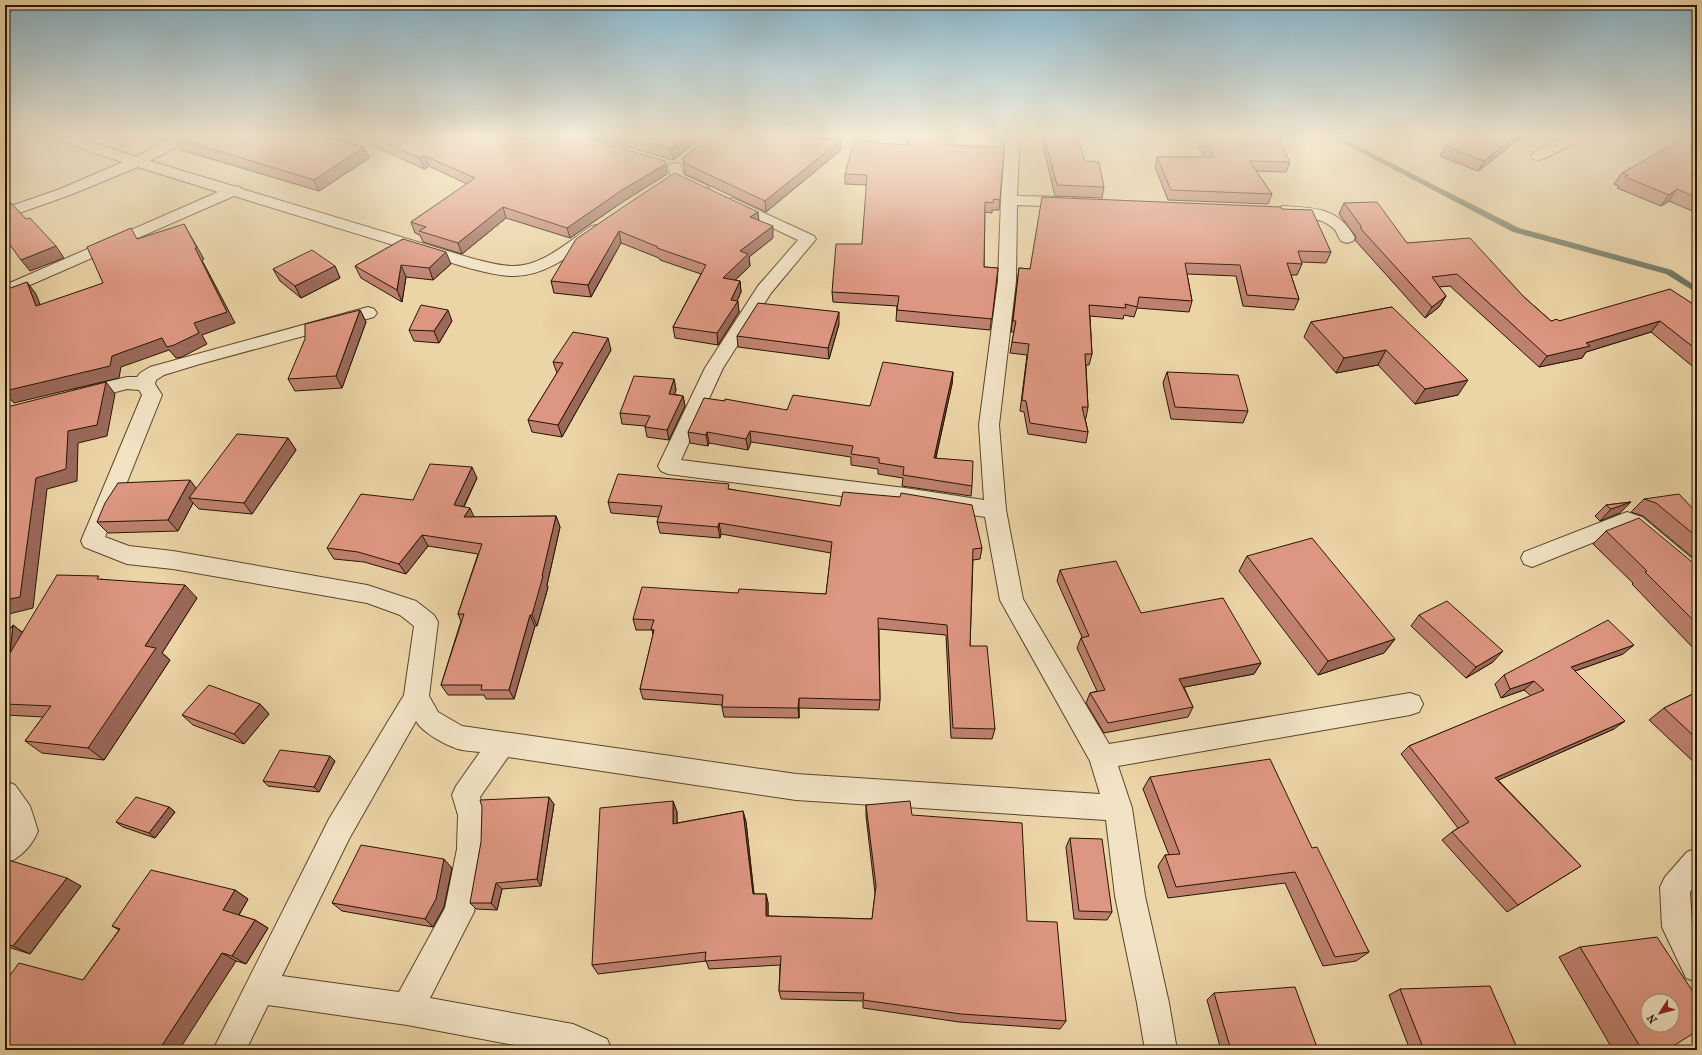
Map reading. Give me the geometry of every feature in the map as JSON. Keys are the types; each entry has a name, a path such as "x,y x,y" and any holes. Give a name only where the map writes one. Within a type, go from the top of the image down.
{"street":[{"path":"5,213 85,183"},
{"path":"211,183 471,263 503,270 529,269 551,261 608,222"},
{"path":"699,183 808,239 764,290 714,368 668,466 905,496 995,510"},
{"path":"1010,183 1007,280 989,425 995,510 1012,600 1102,757 1118,808 1130,896 1153,1003 1161,1050"},
{"path":"5,292 235,190"},
{"path":"1009,200 1088,203"},
{"path":"1269,211 1307,212 1325,217 1339,225 1348,238"},
{"path":"145,384 148,377 157,371 368,313"},
{"path":"66,398 127,383 145,384"},
{"path":"145,384 152,395 92,541 127,555 173,560 367,594 408,608 426,622 416,697 339,829 229,1050"},
{"path":"1532,558 1627,520 1634,523 1697,576"},
{"path":"416,697 429,720 458,737 502,744 796,787 1118,808"},
{"path":"1102,757 1410,704"},
{"path":"407,1009 459,912 471,849 472,815 466,795 502,744"},
{"path":"5,794 20,815 24,831 5,850"},
{"path":"1697,862 1675,887 1677,927 1697,967"},
{"path":"260,988 407,1009 573,1040 596,1050"}],"building":[{"path":"467,183 633,183 567,228 503,207 458,243 419,231 426,227 411,222"},
{"path":"659,183 697,183 758,212 750,217 773,226 740,251 748,254 723,278 740,281 731,300 738,301 717,333 673,327 706,265 657,248 658,247 619,231 588,285 551,281 576,239"},
{"path":"727,183 787,183 765,201"},
{"path":"866,183 1001,183 1000,200 994,199 993,203 985,202 984,267 998,268 992,319 897,310 899,296 832,292 836,244 862,244"},
{"path":"1057,183 1103,183 1104,187 1057,185"},
{"path":"1168,183 1264,183 1272,194 1171,190"},
{"path":"1640,183 1697,183 1697,198 1677,189 1669,195"},
{"path":"1042,197 1281,207 1282,209 1312,210 1331,252 1298,251 1302,264 1287,263 1299,299 1247,295 1240,265 1185,263 1192,301 1139,297 1137,307 1125,304 1126,308 1089,305 1092,354 1085,354 1088,407 1082,407 1088,432 1030,423 1026,401 1022,400 1029,344 1012,342 1016,321 1013,321 1019,268 1030,269"},
{"path":"1377,202 1407,243 1470,238 1524,297 1551,321 1557,319 1559,321 1670,289 1697,307 1697,350 1660,321 1586,343 1590,346 1547,356 1457,274 1432,277 1446,296 1432,307 1361,229 1361,226 1344,203"},
{"path":"11,203 26,219 30,218 56,246 21,260 5,238 5,205"},
{"path":"184,224 227,312 194,323 199,333 174,345 167,347 162,338 112,356 110,366 5,391 5,290 27,282 36,306 103,283 87,247 131,228 137,239"},
{"path":"403,239 446,252 429,268 401,265 397,290 355,266"},
{"path":"312,250 335,266 295,286 273,269"},
{"path":"758,303 839,312 828,348 737,336"},
{"path":"421,305 448,310 434,331 409,330"},
{"path":"1392,307 1468,380 1425,389 1386,350 1344,358 1311,322"},
{"path":"360,310 336,376 288,379 305,339 305,324"},
{"path":"573,332 608,338 558,425 528,420 563,363 553,362"},
{"path":"883,362 953,372 934,458 973,461 972,486 903,475 904,467 879,463 879,458 851,454 853,446 750,431 746,439 707,432 706,435 688,432 704,398 725,401 725,399 787,410 793,395 870,406"},
{"path":"1167,372 1238,375 1248,411 1175,407"},
{"path":"634,376 674,379 669,394 683,396 667,430 645,427 650,416 620,413"},
{"path":"106,382 97,425 68,431 66,469 36,478 20,597 5,600 5,412 8,411 7,407"},
{"path":"237,434 288,438 244,503 189,498"},
{"path":"430,464 472,467 454,505 470,508 464,517 556,516 543,576 532,615 530,615 509,690 481,690 482,685 441,685 464,614 458,614 482,544 422,535 399,564 358,552 327,548 361,494 413,500"},
{"path":"618,474 729,484 728,489 840,506 843,492 900,497 901,493 972,505 982,548 973,549 970,646 987,646 995,729 953,728 947,625 878,618 880,700 799,698 798,708 722,707 723,695 640,689 654,630 651,629 654,620 633,619 642,587 738,593 739,589 826,594 832,542 719,523 718,527 657,522 662,506 608,502"},
{"path":"190,480 168,520 97,522 105,503 118,483"},
{"path":"1679,494 1697,513 1697,537 1656,503 1644,499"},
{"path":"1631,502 1611,509 1606,505"},
{"path":"1639,518 1697,566 1697,624 1645,572 1647,571 1606,531"},
{"path":"1312,538 1395,639 1328,661 1247,556"},
{"path":"1116,561 1141,613 1223,598 1261,663 1179,679 1193,707 1108,723 1090,693 1105,690 1081,638 1089,636 1060,570"},
{"path":"57,575 99,576 97,579 185,585 145,646 156,648 88,748 25,741 51,706 5,704 5,636 13,625 10,653"},
{"path":"1447,601 1503,651 1476,667 1419,615"},
{"path":"1608,620 1634,645 1571,667 1625,721 1495,778 1581,866 1518,905 1452,832 1469,822 1409,746 1544,690 1534,681 1510,689 1504,675"},
{"path":"209,685 260,704 234,734 182,715"},
{"path":"1697,692 1697,739 1664,708"},
{"path":"280,750 330,756 314,787 263,781"},
{"path":"1270,759 1312,848 1317,847 1369,952 1335,957 1295,872 1176,887 1165,855 1180,854 1150,777"},
{"path":"136,797 169,807 149,833 116,822"},
{"path":"549,797 537,879 496,883 491,903 470,903 481,842 482,807 480,800"},
{"path":"673,801 673,824 743,811 753,894 766,894 766,916 872,919 876,886 866,805 910,801 912,815 1022,823 1027,921 1057,922 1066,1021 961,1014 863,1000 864,993 779,991 781,956 705,961 706,952 592,965 600,808"},
{"path":"1070,838 1102,839 1112,912 1079,911"},
{"path":"361,845 444,859 436,899 425,919 332,903"},
{"path":"5,859 67,878 13,946 5,944"},
{"path":"151,870 235,890 223,910 255,920 232,956 222,953 159,1050 5,1050 5,982 19,963 83,980 120,929 112,926"},
{"path":"1657,937 1697,998 1697,1031 1667,1050 1642,1050 1580,947"},
{"path":"1490,986 1518,1050 1424,1050 1400,989"},
{"path":"1295,987 1318,1050 1231,1050 1214,993"}],"waterway":[{"path":"1425,183 1516,230 1669,272 1697,291"}]}
